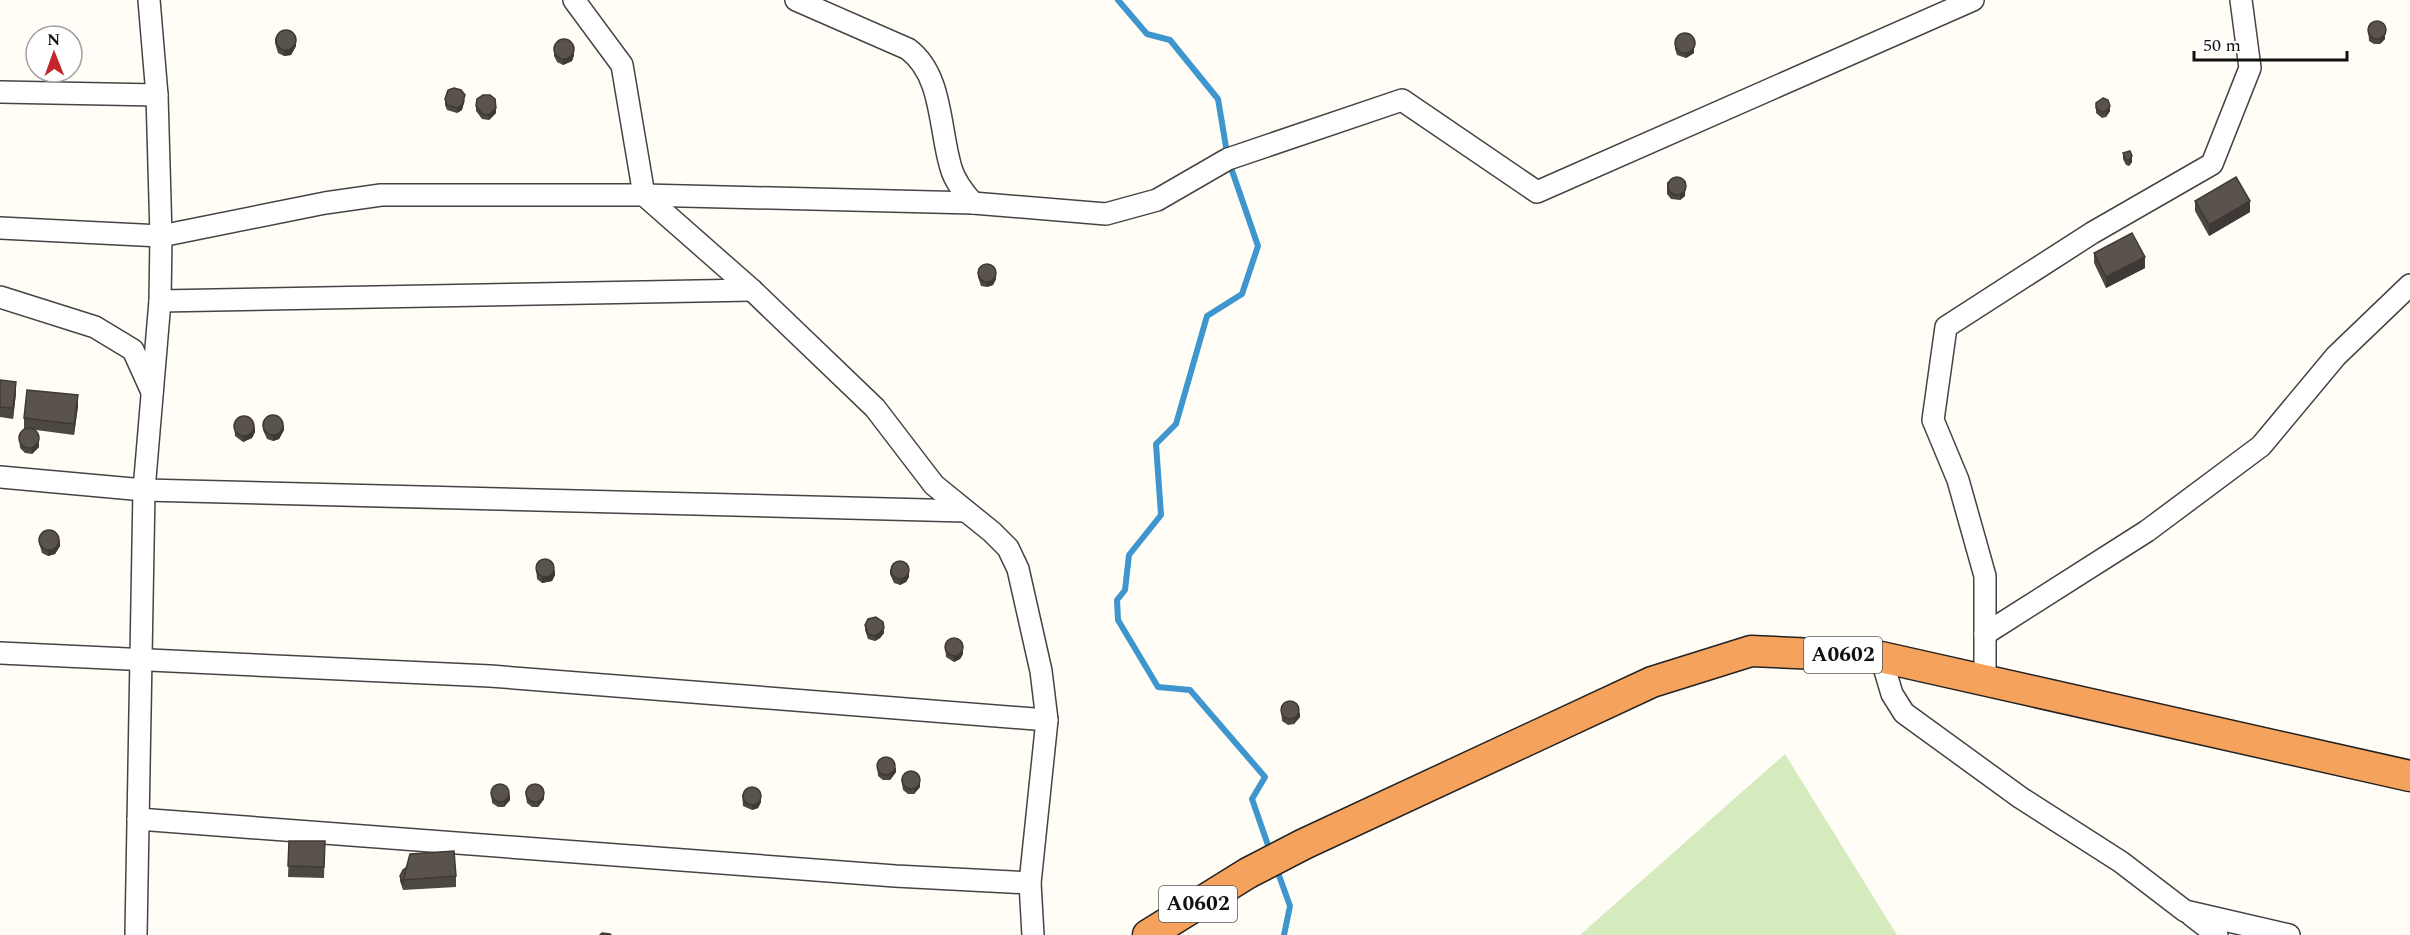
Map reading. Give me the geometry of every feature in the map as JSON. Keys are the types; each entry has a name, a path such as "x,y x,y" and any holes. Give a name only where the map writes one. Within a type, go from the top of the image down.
{"highway":[{"name":"A0602","path":"1148,935 1248,873 1304,844 1652,682 1750,651 1881,657 2410,776"}],"street":[{"path":"136,935 144,490 160,301 162,236 157,95 149,0"},
{"path":"574,0 622,65 644,195 752,290 875,408 934,485 992,532 1008,548 1018,569 1041,671 1047,720 1030,883 1033,935"},
{"path":"796,0 897,44 918,57 926,67 933,83 951,170 962,190 973,203"},
{"path":"0,228 162,236 326,203 381,195 644,195 973,203 1106,214 1157,200 1228,159 1402,100 1537,192 1973,0"},
{"path":"1985,681 1985,576 1958,480 1933,420 1946,327 2092,233 2212,164 2250,68 2241,0"},
{"path":"0,92 157,95"},
{"path":"1985,634 2147,531 2261,446 2336,356 2410,285"},
{"path":"160,301 752,290"},
{"path":"0,297 96,327 133,351 152,393"},
{"path":"0,477 144,490 965,511"},
{"path":"0,653 490,676 1047,720"},
{"path":"1881,657 1892,694 1904,713 2022,798 2121,862 2217,935"},
{"path":"138,819 895,876 1030,883"},
{"path":"2186,910 2289,935"}],"green space":[{"path":"1785,754 1897,935 1580,935"}],"building":[{"path":"2377,21 2383,24 2386,30 2383,36 2377,39 2371,36 2368,30 2371,24"},
{"path":"286,30 293,33 296,40 293,47 286,50 279,47 276,40 279,33"},
{"path":"1685,33 1692,36 1695,43 1692,50 1685,53 1678,50 1675,43 1678,36"},
{"path":"564,39 571,42 574,49 571,56 564,59 557,56 554,49 557,42"},
{"path":"454,88 461,90 465,95 462,105 457,108 447,105 445,99 448,90"},
{"path":"483,95 490,95 495,99 496,108 489,115 482,114 476,106 477,99"},
{"path":"2103,98 2108,100 2110,106 2102,112 2096,108 2096,103"},
{"path":"2130,151 2132,156 2126,160 2123,153"},
{"path":"1673,177 1681,177 1686,182 1684,193 1673,195 1668,190 1668,182"},
{"path":"2236,177 2250,201 2209,225 2195,201"},
{"path":"2132,233 2145,257 2106,277 2094,253"},
{"path":"987,264 993,267 996,273 993,279 987,282 981,279 978,273 981,267"},
{"path":"0,380 16,382 13,408 0,407"},
{"path":"27,390 78,395 74,424 24,418"},
{"path":"273,415 280,418 283,425 280,432 273,435 266,432 263,425 266,418"},
{"path":"244,416 251,419 254,426 251,433 244,436 237,433 234,426 237,419"},
{"path":"29,428 36,431 39,438 36,445 29,448 22,445 19,438 22,431"},
{"path":"49,530 56,533 59,540 56,547 49,550 42,547 39,540 42,533"},
{"path":"545,559 551,562 554,568 551,574 545,577 539,574 536,568 539,562"},
{"path":"900,561 906,564 909,570 906,576 900,579 894,576 891,570 894,564"},
{"path":"876,617 883,622 884,628 875,636 868,634 865,625 868,619"},
{"path":"954,638 960,641 963,647 960,653 954,656 948,653 945,647 948,641"},
{"path":"1290,701 1296,704 1299,710 1296,716 1290,719 1284,716 1281,710 1284,704"},
{"path":"886,757 892,760 895,766 892,772 886,775 880,772 877,766 880,760"},
{"path":"911,771 917,774 920,780 917,786 911,789 905,786 902,780 905,774"},
{"path":"500,784 506,787 509,793 506,799 500,802 494,799 491,793 494,787"},
{"path":"535,784 541,787 544,793 541,799 535,802 529,799 526,793 529,787"},
{"path":"752,787 758,790 761,796 758,802 752,805 746,802 743,796 746,790"},
{"path":"289,841 325,841 324,867 288,866"},
{"path":"454,851 456,876 403,880 410,854"},
{"path":"406,868 403,880 403,885 400,876"}],"waterway":[{"path":"1118,0 1147,34 1170,40 1218,99 1228,159 1258,246 1242,294 1207,316 1176,424 1156,444 1161,515 1129,555 1125,590 1117,600 1118,620 1158,687 1190,690 1265,777 1252,799 1270,851"},
{"path":"1276,867 1290,906 1284,935"}]}
